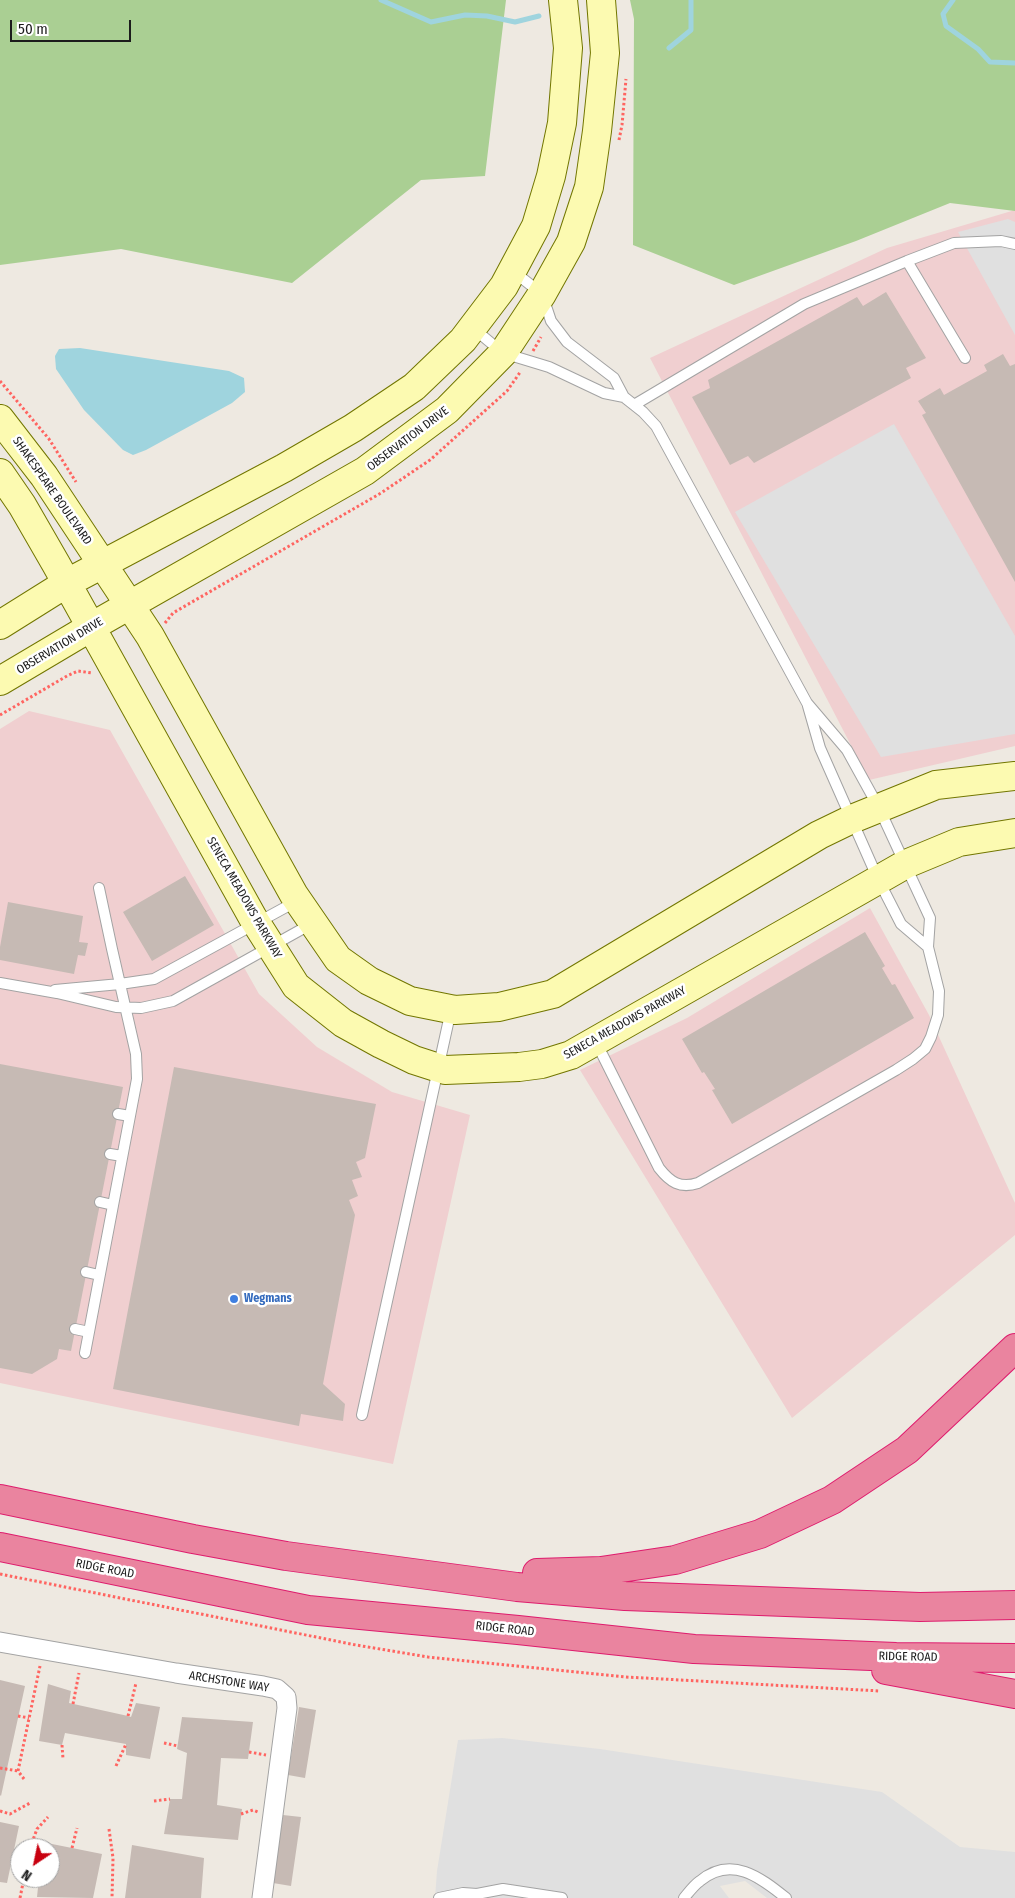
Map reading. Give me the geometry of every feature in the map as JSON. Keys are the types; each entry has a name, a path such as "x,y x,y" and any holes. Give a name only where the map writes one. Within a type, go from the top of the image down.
{"highway":[{"path":"378,1568 553,1573 601,1571 675,1560 760,1534 832,1500 907,1450 1015,1348"},
{"path":"0,1499 193,1539 286,1556 517,1587 625,1596 920,1607 1015,1606"},
{"name":"RIDGE ROAD","path":"0,1547 308,1610 694,1649 896,1658 1015,1658"},
{"path":"796,1653 1015,1694"}],"street":[{"path":"0,625 67,583 284,468 353,428 414,386 463,340 504,286 536,226 551,176 562,123 568,48 563,0"},
{"name":"OBSERVATION DRIVE","path":"0,681 365,471 447,410 503,353 542,294 571,242 589,187 605,53 601,0"},
{"name":"SHAKESPEARE BOULEVARD","path":"0,419 44,476 103,564"},
{"path":"0,473 22,504 67,583"},
{"path":"103,564 150,636 298,900 338,959 369,981 410,1002 451,1010 499,1007 553,994 819,835 852,819 936,785 1015,776"},
{"name":"SENECA MEADOWS PARKWAY","path":"67,583 263,935 296,986 344,1023 381,1044 414,1060 445,1070 510,1068 542,1064 571,1055 906,864 959,842 1015,833"},
{"name":"ARCHSTONE WAY","path":"0,1642 277,1689 286,1697 287,1708 262,1898"}],"lane":[{"path":"634,405 804,304 907,260 954,243 1001,241 1015,244"},
{"path":"907,260 965,358"},
{"path":"512,270 542,294 550,321 567,342 614,378 624,397 656,426 807,703 847,750 879,808 930,918 928,947 939,991 935,1025 925,1049 896,1070 690,1186 677,1184 666,1178 659,1168 596,1041"},
{"path":"473,327 503,353 549,367 604,393 624,397"},
{"path":"807,703 820,748 878,879 901,924 928,947"},
{"path":"84,1352 137,1079 136,1054 99,888"},
{"path":"0,983 57,993 90,1002 126,1007 141,1008 173,1000 263,935 298,900"},
{"path":"42,990 120,984 154,979 263,935 313,922"},
{"path":"362,1415 451,1010"},
{"path":"118,1114 130,1116"},
{"path":"110,1154 122,1156"},
{"path":"100,1202 113,1204"},
{"path":"86,1272 99,1275"},
{"path":"75,1329 89,1332"},
{"path":"684,1898 700,1881 716,1871 731,1868 752,1873 786,1898"},
{"path":"439,1898 463,1893 477,1894 503,1889 562,1898"}],"path":[{"path":"0,715 78,671 88,671 96,674 110,661"},
{"path":"0,1574 356,1645 428,1657 626,1676 887,1692"},
{"path":"18,1771 44,1649"},
{"path":"73,1704 83,1656"},
{"path":"128,1716 139,1666"},
{"path":"18,1716 29,1718"},
{"path":"116,1766 126,1744"},
{"path":"164,1744 178,1746"},
{"path":"62,1745 63,1759"},
{"path":"0,1768 18,1771 24,1779"},
{"path":"154,1801 170,1799"},
{"path":"0,1811 10,1814 30,1803"},
{"path":"34,1838 37,1829 48,1817"},
{"path":"72,1848 77,1828"},
{"path":"109,1829 113,1858 112,1898"}],"shaded area":[{"path":"1015,210 1015,746 869,780 650,358 887,248"},
{"path":"1008,219 1015,222 1015,335 958,232"},
{"path":"894,424 1015,636 1015,734 881,757 735,512"},
{"path":"29,711 110,730 259,994 317,1047 392,1092 470,1115 393,1464 0,1383 0,729"},
{"path":"870,908 929,1015 1015,1203 1015,1235 792,1418 580,1070 687,1018"},
{"path":"502,1738 600,1749 882,1792 960,1847 1015,1852 1015,1898 767,1898 745,1881 720,1886 729,1898 435,1898 437,1871 458,1740"}],"green space":[{"path":"0,0 506,0 485,176 421,180 292,283 121,249 0,265"},
{"path":"630,0 1015,0 1015,211 950,203 856,241 734,285 633,245 634,19"}],"water":[{"path":"80,348 229,371 244,378 245,392 232,403 146,450 133,455 123,450 84,410 56,369 55,356 59,349"}],"building":[{"path":"886,292 926,358 906,368 911,378 754,463 748,456 730,465 692,397 710,388 708,380 857,297 863,306"},
{"path":"1003,354 1010,366 1015,364 1015,582 922,415 926,413 918,401 940,388 944,395 987,371 984,365"},
{"path":"185,876 214,925 152,961 123,912"},
{"path":"8,902 83,916 79,942 88,943 85,956 78,955 74,974 0,960 0,947"},
{"path":"865,932 885,966 882,968 892,985 895,984 914,1018 732,1124 712,1090 715,1089 704,1072 702,1073 682,1039"},
{"path":"0,1064 123,1087 71,1351 59,1349 57,1359 32,1374 0,1368"},
{"name":"Wegmans","path":"174,1067 376,1104 365,1158 356,1162 362,1177 352,1180 358,1196 349,1200 355,1215 323,1384 345,1404 343,1421 301,1414 299,1426 113,1389"},
{"path":"0,1680 25,1686 1,1796 0,1795"},
{"path":"48,1684 71,1691 69,1703 131,1717 136,1703 160,1707 150,1759 126,1755 126,1744 65,1733 62,1745 39,1741"},
{"path":"299,1707 316,1710 305,1778 288,1775"},
{"path":"182,1717 253,1722 248,1759 221,1758 217,1805 242,1809 238,1840 164,1834 170,1799 182,1799 187,1753 177,1749"},
{"path":"283,1815 301,1817 291,1886 273,1883"},
{"path":"0,1822 19,1826 16,1838 10,1838 10,1869 7,1883 0,1882"},
{"path":"132,1845 204,1858 201,1898 125,1898"},
{"path":"60,1846 102,1854 93,1898 37,1897 38,1888 60,1888"}],"waterway":[{"path":"381,0 431,22 465,15 487,16 515,22 539,16"},
{"path":"669,48 691,30 691,0"},
{"path":"953,0 943,14 946,26 978,49 990,62 1015,63"}],"place":[{"name":"Wegmans","path":"234,1299"}]}
